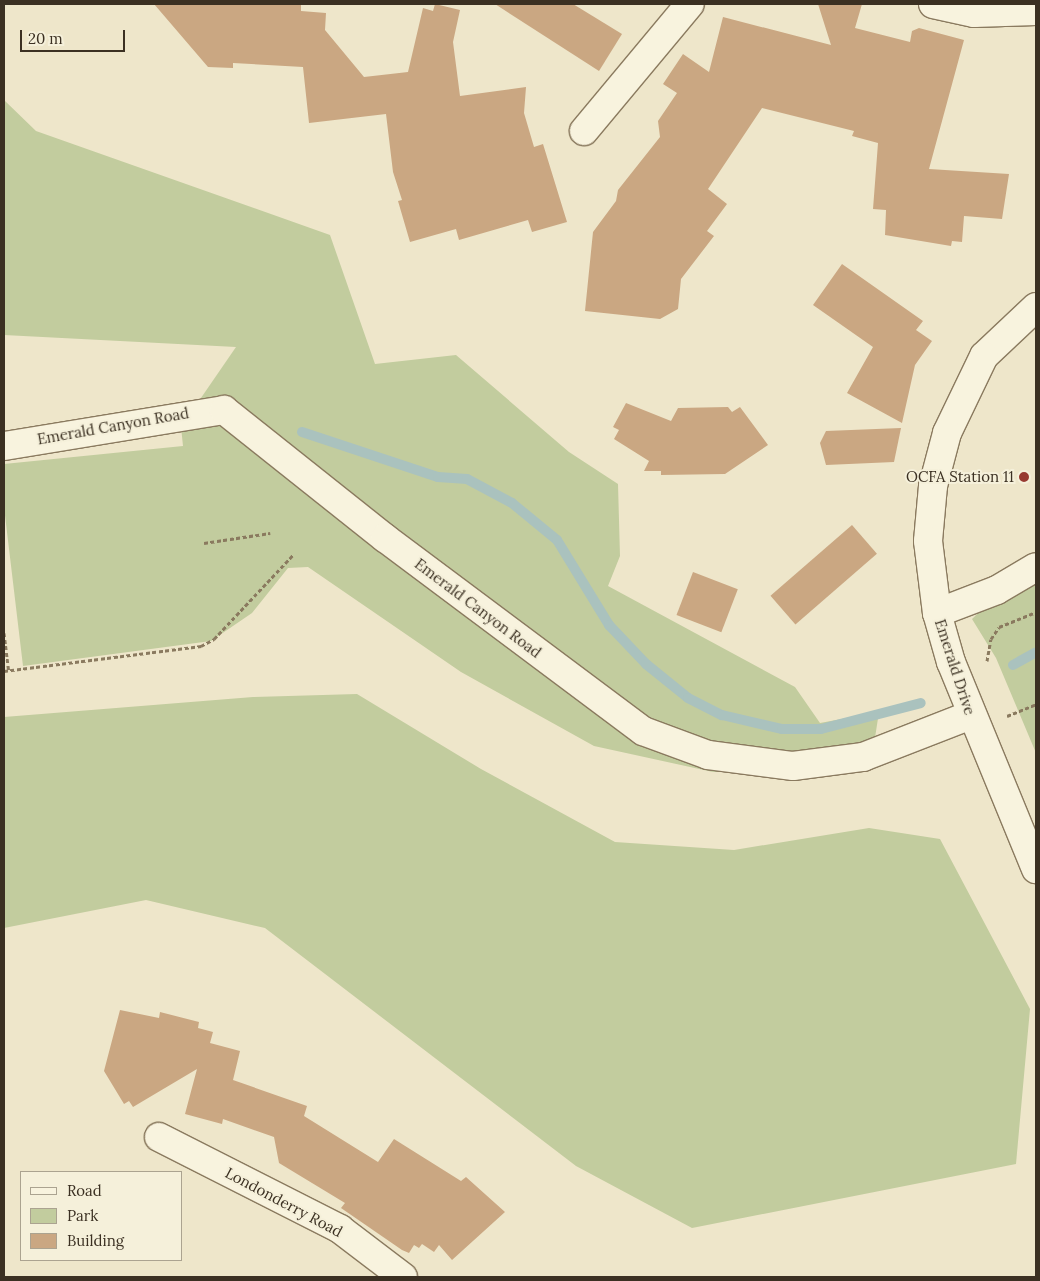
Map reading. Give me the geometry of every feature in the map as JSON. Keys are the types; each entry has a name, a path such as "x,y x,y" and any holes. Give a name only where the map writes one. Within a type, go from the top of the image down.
{"street":[{"path":"584,131 690,4"},
{"path":"933,4 974,13 1036,11"},
{"name":"Emerald Drive","path":"1036,307 984,356 947,432 933,486 928,541 937,614 971,715 1036,869"},
{"name":"Emerald Canyon Road","path":"4,446 224,410 385,538 643,731 708,755 793,766 864,757 971,715"},
{"path":"937,614 997,590 1036,567"},
{"name":"Londonderry Road","path":"159,1138 340,1229 403,1277"}],"path":[{"path":"204,543 270,533"},
{"path":"4,671 201,646 214,639 293,555"},
{"path":"990,670 987,653 1000,627 1036,612"},
{"path":"4,634 9,671"},
{"path":"1004,710 1007,716 1015,715 1036,704"}],"green space":[{"path":"4,100 36,131 330,235 375,364 456,355 569,452 618,484 620,556 608,586 795,687 820,723 879,712 872,757 757,771 713,772 594,746 461,672 308,567 288,568 252,613 211,641 23,666 4,507 4,464 183,446 181,427 236,347 4,335"},
{"path":"1036,573 1036,753 996,658 972,619 999,593"},
{"path":"357,694 481,769 615,842 734,850 869,828 940,839 1030,1009 1016,1164 692,1228 576,1166 265,928 146,900 4,928 4,717 253,697"}],"building":[{"path":"154,4 301,4 301,11 326,13 325,30 364,77 408,72 423,8 433,11 435,4 460,10 453,42 460,96 526,87 524,113 534,147 543,144 567,222 532,232 528,220 459,240 456,229 410,242 398,201 402,200 393,172 386,114 309,123 303,67 233,63 233,68 208,67"},
{"path":"495,4 573,4 622,34 599,71"},
{"path":"818,4 862,4 855,28 910,42 912,31 919,28 964,40 929,169 1009,174 1002,219 964,216 962,242 952,241 951,246 885,235 886,210 873,209 878,143 852,136 854,131 762,108 708,189 727,204 707,231 714,236 681,279 678,309 660,319 585,311 593,232 616,201 618,190 660,137 658,121 677,93 663,84 683,54 709,72 723,17 831,45"},
{"path":"842,264 923,321 916,330 932,341 915,365 902,423 847,393 873,347 813,305"},
{"path":"626,403 671,421 678,408 728,407 732,412 740,407 768,445 725,474 661,475 661,471 644,471 649,461 614,439 619,430 613,427"},
{"path":"901,428 894,462 826,465 820,443 826,431"},
{"path":"852,525 877,554 795,625 770,596"},
{"path":"693,572 738,589 721,632 677,615"},
{"path":"120,1010 159,1018 160,1012 199,1022 198,1028 213,1032 210,1043 240,1051 233,1080 307,1106 304,1116 378,1162 394,1139 461,1181 466,1177 505,1212 452,1260 439,1245 434,1252 422,1244 419,1248 414,1245 409,1253 402,1250 341,1208 345,1203 279,1163 274,1137 223,1119 222,1124 185,1114 197,1069 133,1107 129,1101 124,1104 104,1071"}],"waterway":[{"path":"302,432 438,477 467,479 512,503 557,540 609,625 646,664 688,698 722,715 782,729 821,729 921,703"},
{"path":"1013,665 1036,652"}],"place":[{"name":"OCFA Station 11","path":"1024,477"}]}
